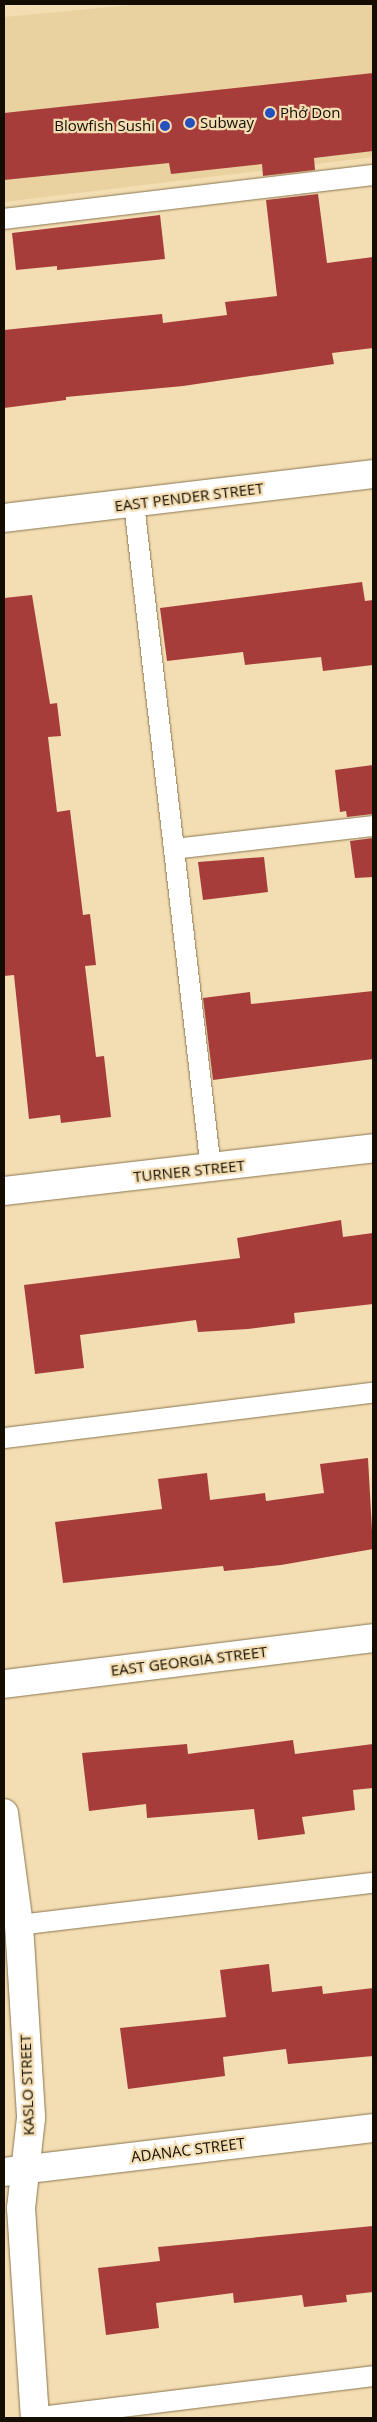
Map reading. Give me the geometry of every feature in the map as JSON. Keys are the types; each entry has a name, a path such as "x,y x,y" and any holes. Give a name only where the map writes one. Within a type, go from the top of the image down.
{"street":[{"name":"EAST PENDER STREET","path":"4,518 373,474"},
{"name":"TURNER STREET","path":"4,1191 211,1169 373,1148"},
{"name":"EAST GEORGIA STREET","path":"4,1684 373,1638"},
{"name":"KASLO STREET","path":"4,1813 19,1926 31,2118 15,2171 21,2227 34,2418"},
{"name":"ADANAC STREET","path":"15,2171 373,2128"}],"lane":[{"path":"4,219 373,174"},
{"path":"134,504 211,1169"},
{"path":"174,849 373,826"},
{"path":"4,1438 373,1393"},
{"path":"19,1926 373,1883"},
{"path":"34,2418 373,2376"}],"shaded area":[{"path":"142,4 373,4 373,157 4,202 4,17"}],"building":[{"path":"373,73 373,151 314,158 315,170 263,176 262,164 171,174 169,163 4,180 4,113"},
{"path":"318,194 327,263 373,257 373,348 332,353 334,364 183,386 66,397 66,400 4,408 4,330 162,314 163,323 227,315 225,302 277,296 266,200"},
{"path":"160,215 165,259 57,270 57,266 16,270 12,233"},
{"path":"362,582 365,601 373,600 373,665 323,671 321,657 245,665 243,652 167,661 160,608"},
{"path":"32,595 50,704 57,703 61,736 48,737 57,812 70,810 83,915 90,914 96,965 85,966 96,1057 104,1056 111,1117 61,1123 60,1115 29,1119 14,975 4,976 4,598"},
{"path":"373,765 373,814 347,817 346,811 340,812 335,770"},
{"path":"373,838 373,877 355,878 350,841"},
{"path":"264,857 268,892 203,900 198,862"},
{"path":"373,991 373,1059 213,1080 203,998 250,992 251,1004"},
{"path":"341,1220 343,1237 373,1233 373,1304 294,1313 295,1323 248,1329 198,1332 196,1320 80,1335 84,1368 35,1374 24,1285 240,1258 237,1238"},
{"path":"368,1458 373,1549 281,1565 224,1571 223,1566 63,1583 55,1522 162,1509 158,1479 207,1473 210,1500 265,1493 266,1501 324,1493 320,1464"},
{"path":"293,1740 295,1754 373,1744 373,1788 353,1790 355,1810 302,1817 305,1834 258,1840 254,1809 147,1818 146,1804 89,1811 82,1753 187,1744 188,1754"},
{"path":"269,1964 272,1992 322,1986 323,1994 373,1988 373,2056 288,2064 286,2049 223,2057 225,2076 128,2089 120,2028 226,2017 220,1970"},
{"path":"373,2226 373,2292 346,2295 347,2302 304,2307 302,2295 234,2303 233,2293 156,2303 159,2328 106,2335 98,2268 160,2261 158,2247"}],"place":[{"name":"Phở Don","path":"270,113"},
{"name":"Subway","path":"190,123"},
{"name":"Blowfish Sushi","path":"165,126"}]}
